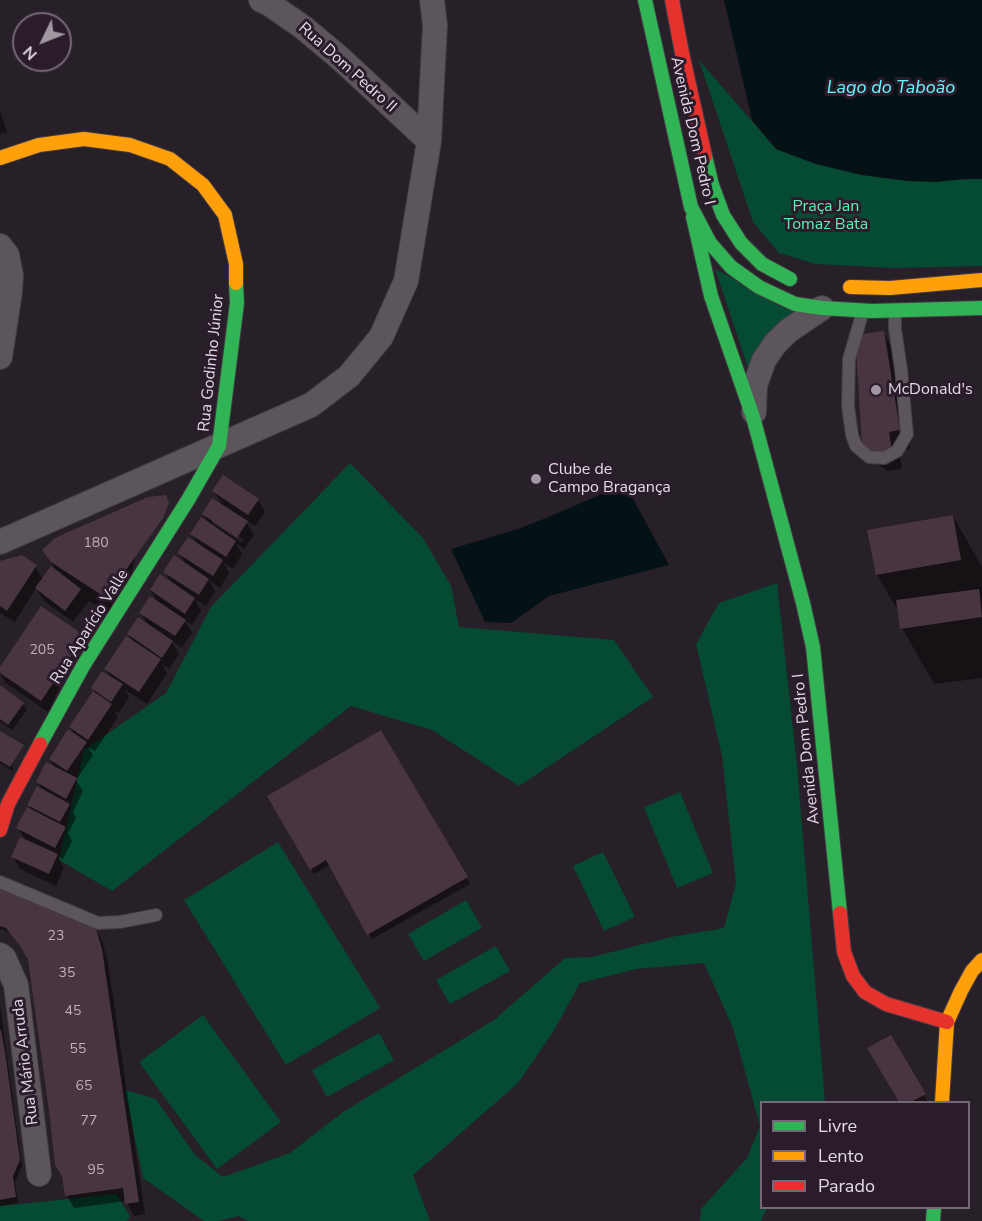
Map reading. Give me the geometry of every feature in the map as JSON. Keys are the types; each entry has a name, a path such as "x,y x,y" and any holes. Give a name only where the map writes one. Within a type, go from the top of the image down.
{"street":[{"name":"Rua Dom Pedro II","path":"261,0 304,28 429,141"},
{"path":"0,542 311,405 349,376 381,337 406,281 429,141 435,26 432,0"},
{"name":"Avenida Dom Pedro I","path":"645,0 711,296 753,417 804,603 813,646 844,952 853,976 865,992 886,1004 947,1022"},
{"name":"Avenida Dom Pedro I","path":"672,0 712,185 723,215 741,243 762,264 790,279 800,281"},
{"name":"Rua Godinho Júnior","path":"0,158 39,145 84,139 130,145 170,159 203,185 225,215 236,264 237,303 219,446"},
{"name":"Avenida Dom Pedro I","path":"691,207 710,243 731,267 759,287 795,304 863,310 982,308"},
{"path":"0,246 6,255 11,275 0,357"},
{"path":"840,287 890,288 982,280"},
{"path":"753,417 755,385 764,360 788,331 822,308"},
{"name":"Rua Aparício Valle","path":"0,830 8,804 22,775 84,666 188,500 219,446"},
{"name":"Rua Mário Arruda","path":"0,955 4,958 16,985 39,1174"},
{"path":"942,1101 947,1022 972,971 982,960"}],"lane":[{"path":"863,310 849,359 848,406 856,446 869,458 884,458 897,451 907,434 895,330 895,310"},
{"path":"0,882 98,923 120,922 156,915"}],"green space":[{"name":"Praça Jan Tomaz Bata","path":"699,60 776,149 816,164 862,175 908,181 982,179 982,266 894,268 816,264 779,253 753,222"},
{"path":"715,269 796,310 750,374"},
{"path":"350,463 423,538 451,586 459,627 614,640 653,697 519,786 432,730 351,706 112,891 59,860 84,750 166,693 211,607"},
{"path":"777,583 797,766 825,1101 760,1101 760,1126 733,1028 704,963 636,969 580,983 553,1032 518,1083 413,1175 430,1221 248,1221 239,1216 218,1221 204,1221 143,1178 125,1090 156,1099 195,1155 223,1177 290,1153 343,1112 494,1020 565,958 592,957 671,937 724,928 736,883 722,756 696,644 719,603"},
{"path":"680,792 713,873 677,888 644,807"},
{"path":"278,842 380,1008 286,1065 184,900"},
{"path":"603,852 635,917 604,931 573,866"},
{"path":"466,900 482,928 424,961 408,934"},
{"path":"496,946 510,971 450,1004 436,980"},
{"path":"203,1015 281,1122 217,1169 139,1062"},
{"path":"379,1033 394,1060 327,1097 312,1070"},
{"path":"760,1126 760,1209 767,1209 761,1221 700,1221 701,1209 747,1158"},
{"path":"116,1194 130,1216 127,1221 0,1221 0,1206"}],"water":[{"name":"Lago do Taboão","path":"724,0 982,0 982,179 937,182 862,175 816,164 776,149 752,120"},
{"path":"625,484 669,565 549,596 511,623 485,622 451,549 518,529"}],"building":[{"name":"McDonald's","path":"884,331 900,430 889,432 892,451 876,453 862,444 856,350 863,334"},
{"path":"223,475 259,499 248,515 212,491"},
{"path":"166,495 169,503 163,518 106,598 51,562 42,550 55,538 148,497"},
{"path":"212,498 248,521 237,538 202,514"},
{"path":"953,515 961,560 876,575 867,530"},
{"path":"201,517 236,541 226,557 190,534"},
{"path":"188,537 223,560 213,576 177,553"},
{"path":"22,555 37,565 7,611 0,606 0,561"},
{"path":"174,555 209,579 199,595 163,572"},
{"path":"51,566 81,589 65,611 35,588"},
{"path":"160,574 195,598 185,614 150,590"},
{"path":"979,589 982,617 900,629 896,600"},
{"path":"150,596 186,620 175,636 139,613"},
{"path":"41,606 85,636 41,701 0,673 0,667"},
{"path":"138,617 173,641 162,658 127,634"},
{"path":"126,636 161,659 139,692 104,669"},
{"path":"102,671 123,684 111,702 91,688"},
{"path":"0,685 24,703 8,725 0,719"},
{"path":"93,691 112,704 88,740 69,727"},
{"path":"68,729 87,742 67,771 49,759"},
{"path":"381,730 468,877 367,935 326,860 310,870 267,796"},
{"path":"0,731 24,745 10,767 0,761"},
{"path":"46,762 77,778 66,799 36,782"},
{"path":"37,786 70,804 60,822 27,805"},
{"path":"27,807 66,827 55,848 16,828"},
{"path":"20,837 58,854 49,874 11,857"},
{"path":"0,888 95,926 102,949 139,1202 125,1204 123,1188 65,1196 62,1176 55,1165 28,960 6,928 0,926"},
{"path":"0,1030 20,1160 13,1176 16,1197 0,1200"},
{"path":"891,1035 926,1094 913,1101 898,1101 867,1048"}],"traffic: fast":[{"path":"645,0 691,207 710,243 731,267 759,287 795,304 872,311 982,308"},
{"path":"705,156 723,215 741,243 762,264 790,279"},
{"path":"693,217 711,296 753,417 813,647 840,913"},
{"path":"40,744 83,666 188,500 219,446 237,303 236,283"},
{"path":"933,1221 934,1209"}],"traffic: slow":[{"path":"0,158 39,145 84,139 130,145 170,159 203,185 225,215 236,264 236,283"},
{"path":"850,287 890,288 982,280"},
{"path":"942,1101 947,1022 972,971 982,960"}],"traffic: jam":[{"path":"672,0 705,156"},
{"path":"0,830 8,804 40,744"},
{"path":"840,913 844,952 853,976 865,992 886,1004 947,1022"}],"place":[{"name":"McDonald's","path":"876,390"},
{"name":"Clube de Campo Bragança","path":"536,479"}]}
